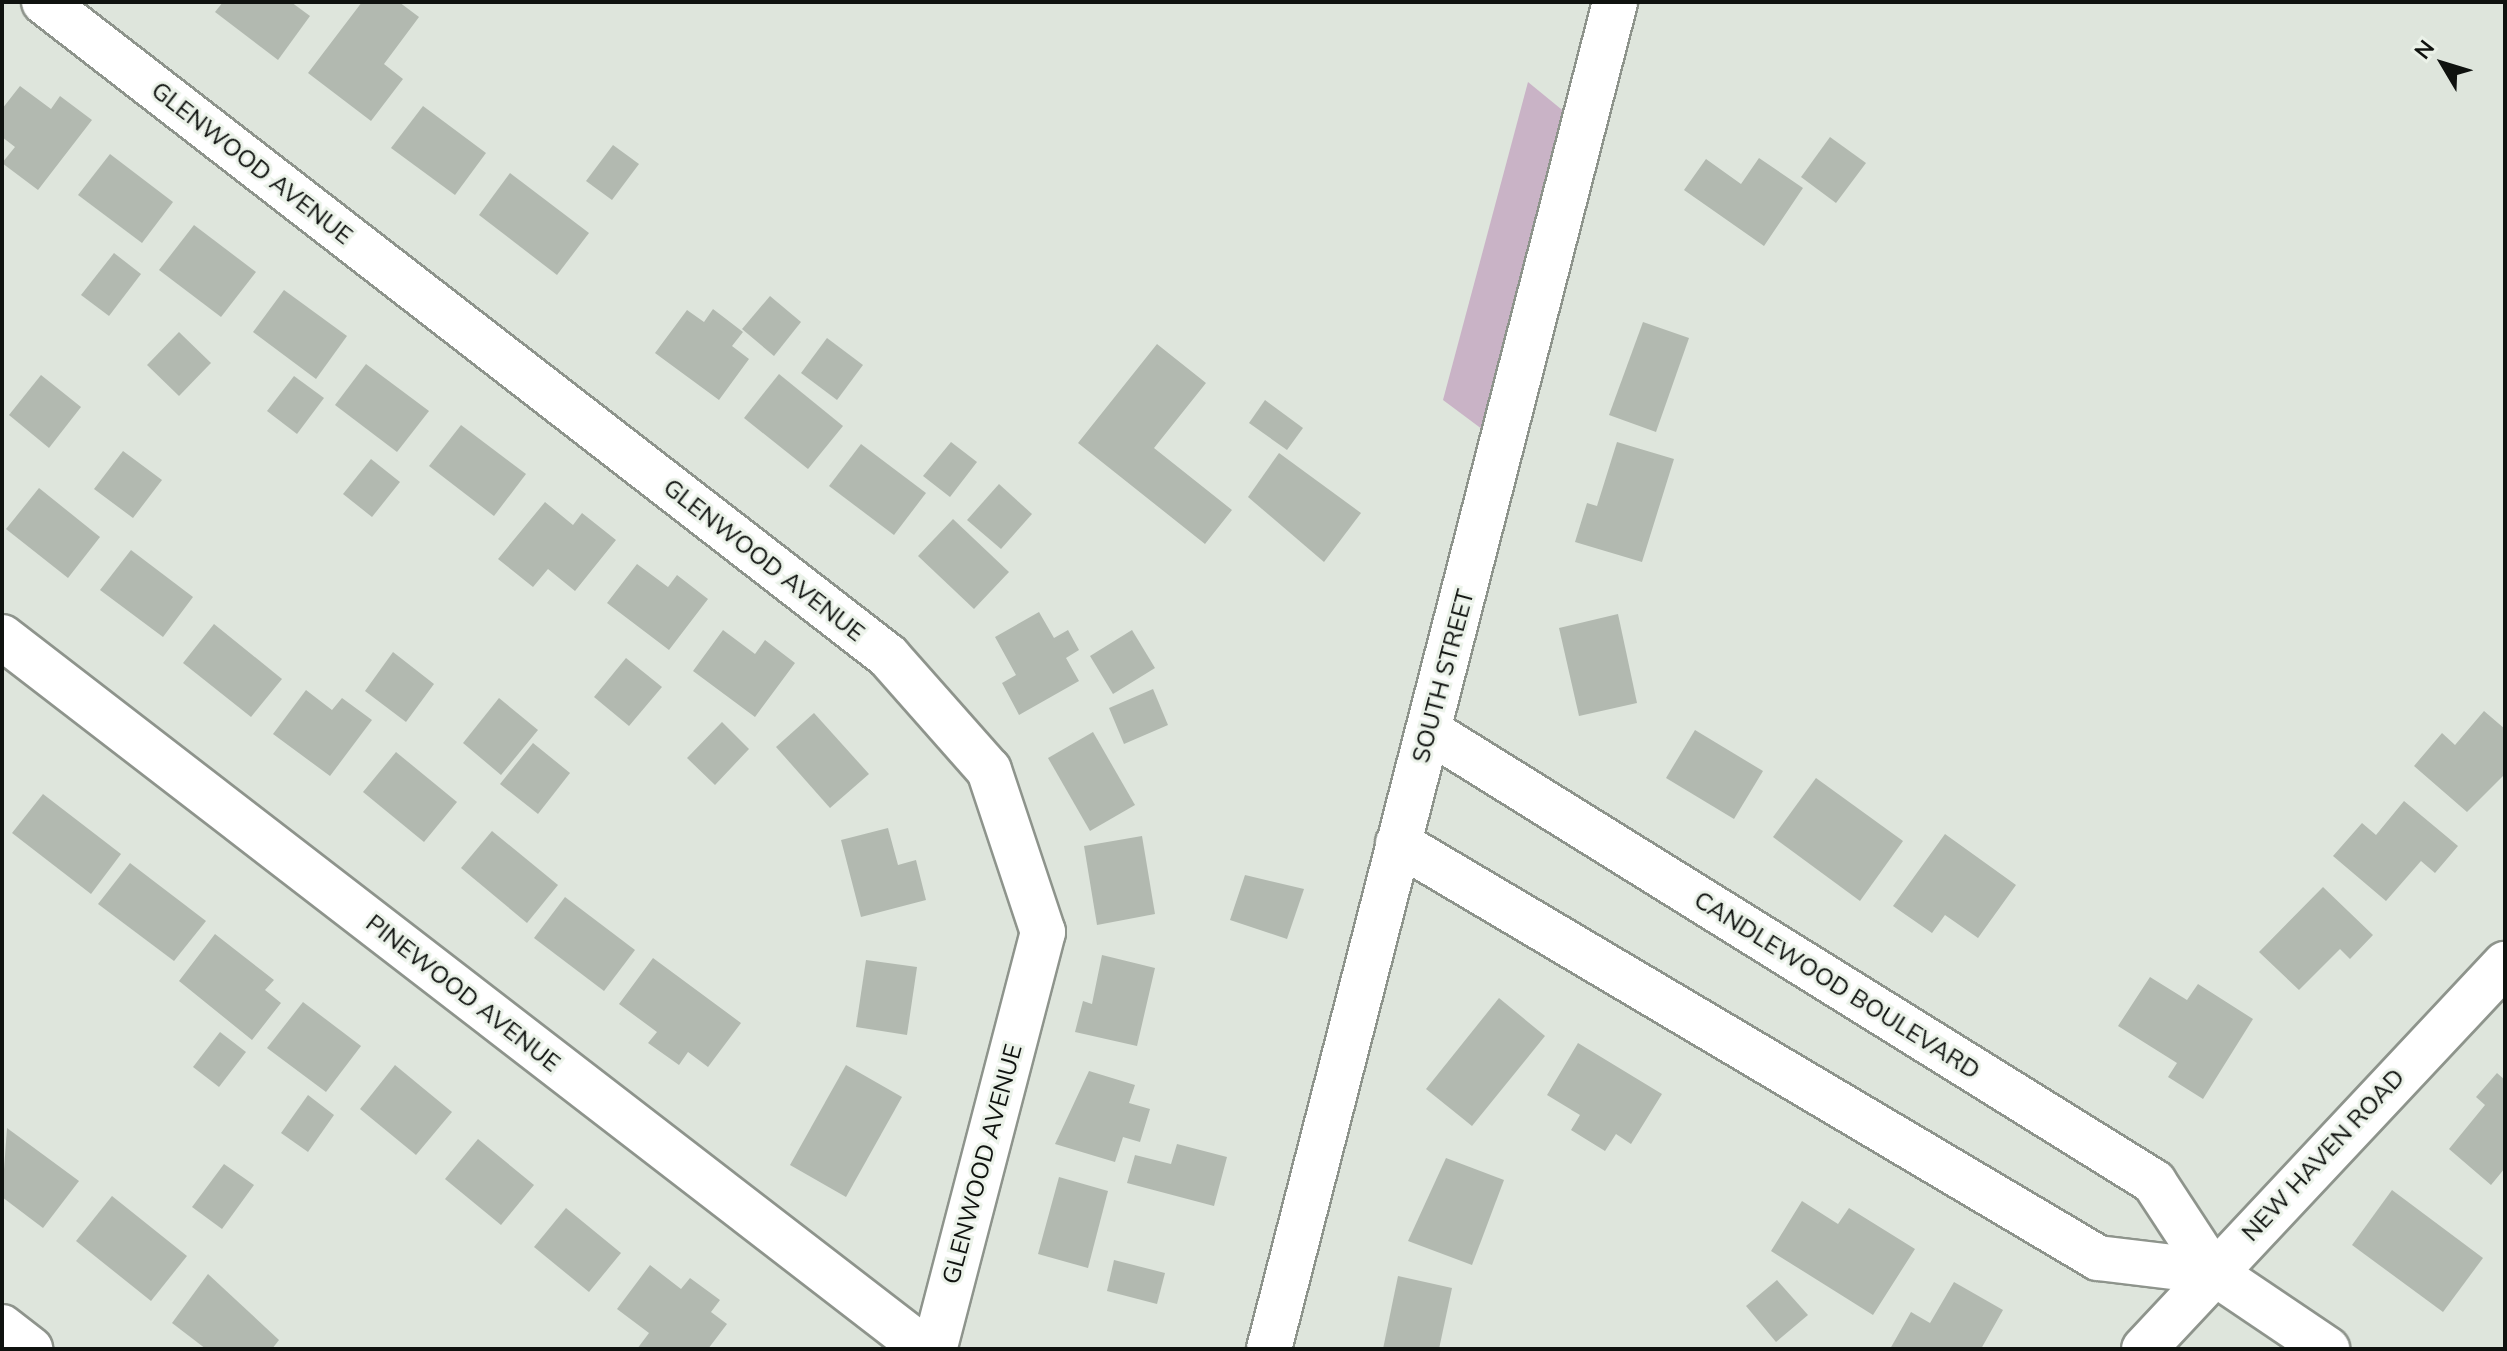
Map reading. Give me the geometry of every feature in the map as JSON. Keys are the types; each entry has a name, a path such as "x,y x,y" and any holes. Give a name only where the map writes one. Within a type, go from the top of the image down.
{"street":[{"name":"GLENWOOD AVENUE","path":"44,2 888,656 989,770 1043,932 934,1349"},
{"name":"SOUTH STREET","path":"1269,1349 1615,2"},
{"name":"PINEWOOD AVENUE","path":"2,637 925,1349"},
{"name":"CANDLEWOOD BOULEVARD","path":"1429,731 2154,1182 2213,1272 2327,1349"},
{"name":"CANDLEWOOD BOULEVARD","path":"1398,843 2098,1258 2213,1272"},
{"name":"NEW HAVEN ROAD","path":"2144,1349 2505,964"},
{"path":"2,1327 30,1349"}],"shaded area":[{"path":"1528,82 1583,127 1502,444 1443,400"}],"building":[{"path":"223,2 291,2 310,16 278,60 215,12"},
{"path":"362,2 399,2 419,17 384,64 403,79 371,121 308,73"},
{"path":"20,86 51,109 60,96 92,120 38,190 2,163 15,147 2,137 2,109"},
{"path":"423,106 486,153 455,195 391,148"},
{"path":"1830,137 1866,163 1836,203 1801,177"},
{"path":"613,145 639,164 612,200 586,181"},
{"path":"110,154 173,202 142,243 78,195"},
{"path":"1759,158 1803,188 1764,246 1684,190 1706,159 1741,184"},
{"path":"510,173 589,233 557,275 479,215"},
{"path":"194,225 256,272 221,317 159,270"},
{"path":"114,253 141,274 109,316 81,295"},
{"path":"284,290 347,336 316,379 253,332"},
{"path":"770,296 801,322 774,356 742,329"},
{"path":"713,309 743,332 732,346 749,359 719,400 655,353 687,310 704,322"},
{"path":"1643,322 1689,338 1656,432 1609,415"},
{"path":"179,332 211,363 179,396 147,365"},
{"path":"827,338 863,365 837,400 801,373"},
{"path":"1157,344 1206,383 1154,448 1232,510 1205,544 1078,443"},
{"path":"366,364 429,411 397,452 335,405"},
{"path":"779,374 843,426 808,469 744,418"},
{"path":"41,375 81,407 49,448 9,415"},
{"path":"294,376 324,398 297,434 267,411"},
{"path":"1265,400 1303,428 1287,450 1249,423"},
{"path":"461,425 526,474 494,516 429,466"},
{"path":"951,442 977,462 950,497 923,476"},
{"path":"1617,442 1674,459 1642,562 1575,542 1587,503 1597,506"},
{"path":"861,444 926,493 894,535 829,486"},
{"path":"123,451 162,480 133,518 94,489"},
{"path":"1279,453 1361,513 1324,562 1248,497"},
{"path":"371,459 400,482 372,517 343,494"},
{"path":"999,484 1032,514 1001,549 967,520"},
{"path":"39,488 100,537 68,578 6,529"},
{"path":"545,502 573,525 582,513 616,540 575,591 548,569 533,587 498,559"},
{"path":"953,519 1009,572 974,609 918,556"},
{"path":"131,550 193,597 163,637 100,590"},
{"path":"637,564 668,587 677,575 708,599 669,650 607,603"},
{"path":"1039,612 1054,638 1068,630 1079,650 1066,658 1079,681 1019,715 1002,683 1016,675 995,637"},
{"path":"1618,614 1637,703 1579,716 1559,628"},
{"path":"214,624 282,679 251,717 183,663"},
{"path":"723,630 755,654 765,640 795,663 755,717 693,671"},
{"path":"1132,630 1155,668 1113,694 1090,656"},
{"path":"393,652 434,684 406,722 365,691"},
{"path":"626,658 662,687 629,726 594,697"},
{"path":"1153,689 1168,725 1124,744 1109,708"},
{"path":"306,690 332,710 342,698 372,720 330,776 273,734"},
{"path":"499,698 538,730 501,775 463,743"},
{"path":"2484,711 2505,729 2505,774 2467,812 2414,766 2442,733 2455,745"},
{"path":"814,713 869,774 830,808 776,747"},
{"path":"722,722 749,749 715,785 687,758"},
{"path":"1695,730 1763,771 1734,819 1666,778"},
{"path":"1093,732 1135,805 1090,831 1048,758"},
{"path":"533,743 570,773 538,814 500,784"},
{"path":"396,752 457,802 424,842 363,792"},
{"path":"1816,778 1903,841 1860,901 1773,837"},
{"path":"43,794 121,854 91,894 12,833"},
{"path":"2404,801 2458,846 2435,873 2421,861 2386,901 2333,856 2362,823 2376,835"},
{"path":"888,828 898,865 916,860 926,900 861,917 841,840"},
{"path":"492,831 558,885 527,923 461,868"},
{"path":"1945,834 2016,885 1978,938 1945,915 1932,933 1893,906"},
{"path":"1142,836 1155,914 1097,925 1084,846"},
{"path":"130,863 206,921 174,961 98,904"},
{"path":"1245,875 1304,889 1287,939 1230,920"},
{"path":"2323,887 2373,935 2350,959 2340,949 2299,990 2259,952"},
{"path":"565,897 635,950 604,991 534,938"},
{"path":"215,934 274,980 265,990 281,1003 252,1040 179,981"},
{"path":"1102,955 1155,968 1137,1046 1075,1032 1083,1001 1092,1004"},
{"path":"653,958 741,1023 708,1067 688,1052 679,1065 648,1043 657,1032 619,1004"},
{"path":"866,960 917,967 907,1035 856,1027"},
{"path":"2150,977 2187,1000 2198,984 2253,1019 2203,1099 2168,1077 2177,1063 2118,1026"},
{"path":"1499,998 1545,1036 1472,1126 1426,1089"},
{"path":"303,1002 361,1046 326,1092 267,1048"},
{"path":"220,1032 246,1052 219,1087 193,1067"},
{"path":"1578,1043 1662,1094 1631,1144 1616,1134 1605,1151 1571,1130 1580,1115 1547,1095"},
{"path":"395,1065 452,1112 416,1155 360,1109"},
{"path":"846,1065 902,1097 846,1197 790,1165"},
{"path":"1089,1071 1135,1085 1129,1103 1150,1109 1140,1142 1123,1137 1115,1162 1055,1144"},
{"path":"2497,1073 2505,1080 2505,1168 2491,1185 2449,1149 2485,1105 2476,1097"},
{"path":"308,1095 334,1115 308,1152 281,1133"},
{"path":"7,1128 79,1181 43,1228 2,1197"},
{"path":"478,1139 534,1185 501,1225 445,1179"},
{"path":"1177,1144 1227,1157 1214,1206 1127,1183 1135,1155 1171,1164"},
{"path":"1446,1158 1504,1180 1472,1265 1408,1241"},
{"path":"224,1164 254,1185 222,1229 192,1207"},
{"path":"1059,1177 1108,1191 1088,1268 1038,1254"},
{"path":"2392,1190 2483,1258 2443,1312 2352,1245"},
{"path":"112,1196 187,1256 151,1301 76,1241"},
{"path":"1802,1201 1838,1224 1849,1208 1915,1249 1873,1315 1771,1251"},
{"path":"566,1208 621,1253 589,1292 534,1247"},
{"path":"1114,1260 1165,1273 1157,1304 1107,1291"},
{"path":"650,1265 681,1289 690,1278 720,1300 711,1312 727,1324 708,1349 637,1349 649,1333 617,1309"},
{"path":"208,1274 279,1340 272,1349 206,1349 172,1323"},
{"path":"1398,1276 1452,1288 1439,1349 1383,1349"},
{"path":"1777,1280 1808,1315 1776,1342 1746,1306"},
{"path":"1954,1282 2003,1310 1981,1349 1890,1349 1911,1312 1930,1323"}]}
